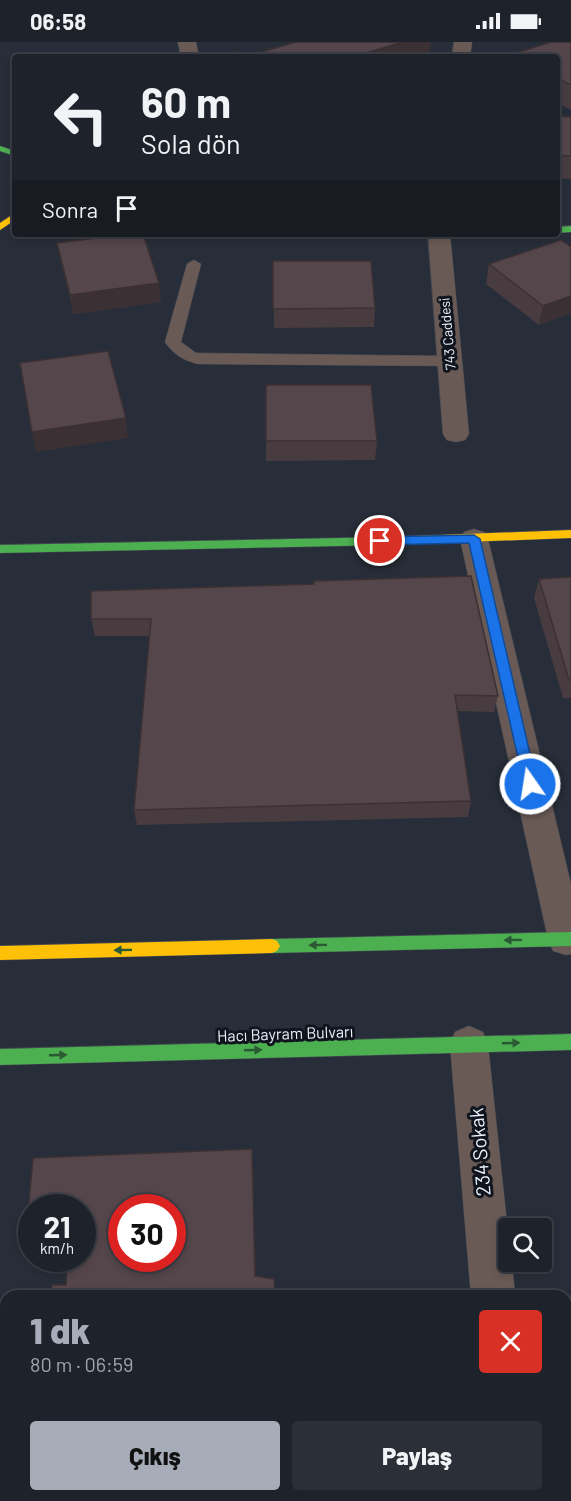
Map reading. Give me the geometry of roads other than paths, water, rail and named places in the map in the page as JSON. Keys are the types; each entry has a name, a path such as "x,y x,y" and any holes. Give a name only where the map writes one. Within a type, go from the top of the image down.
{"main road":[{"path":"0,549 474,539 571,534"},
{"path":"0,953 569,939"},
{"name":"Hacı Bayram Bulvarı","path":"0,1057 571,1042"}],"street":[{"name":"743 Caddesi","path":"439,237 456,434"},
{"path":"474,539 569,939"},
{"name":"234 Sokak","path":"469,1045 492,1290"}],"lane":[{"path":"194,264 173,342 176,348 190,357 198,359 450,361"}]}
